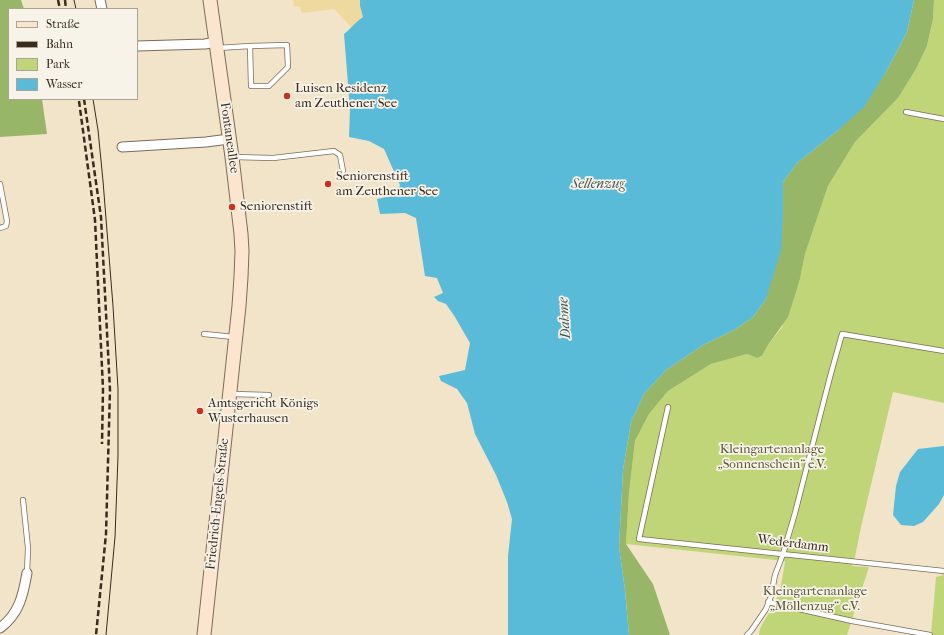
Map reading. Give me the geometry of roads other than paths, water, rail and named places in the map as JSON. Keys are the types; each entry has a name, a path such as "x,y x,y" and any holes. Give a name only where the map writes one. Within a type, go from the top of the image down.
{"main road":[{"name":"Fontaneallee","path":"210,0 241,234 241,277"},
{"name":"Friedrich-Engels-Straße","path":"204,635 241,277"}],"street":[{"path":"138,46 216,45"},
{"path":"122,147 206,142 229,139"},
{"path":"0,628 12,618 17,609 25,586 27,573"}],"lane":[{"path":"216,45 287,45 288,67 269,86 251,86 250,46"},
{"path":"906,112 944,119"},
{"path":"232,157 273,158 334,151 340,155 343,172"},
{"path":"0,184 7,221 6,226 0,228"},
{"path":"204,334 236,337"},
{"path":"747,635 752,633 766,609 797,505 842,334 944,351"},
{"path":"230,394 269,395"},
{"name":"Wederdamm","path":"668,407 639,538 944,571"},
{"path":"23,500 28,548 27,573"},
{"path":"768,602 852,621 930,635"}],"water":[{"name":"Sellenzug","path":"360,0 914,0 907,32 886,72 864,107 836,132 797,163 783,182 781,250 766,299 753,317 734,330 703,345 666,370 644,394 631,422 623,470 619,547 629,635 508,635 508,556 512,519 496,475 475,434 467,403 457,389 441,381 439,376 465,370 470,343 446,304 438,301 434,297 443,293 437,278 425,276 416,218 405,213 380,214 377,199 396,195 400,185 384,149 369,141 349,137 350,109 344,34 363,17"},
{"path":"944,446 944,495 939,504 923,522 914,526 901,525 893,515 896,486 900,472 918,449"}],"tram line":[{"path":"74,0 76,8"},
{"path":"93,100 103,181 118,389 118,456 115,537 106,635"}],"railway":[{"path":"58,0 60,8"},
{"path":"65,0 66,8"},
{"path":"84,100 101,217 110,390 106,534 96,635"},
{"path":"79,101 95,220 103,389 102,444"}],"place":[{"name":"Luisen Residenz am Zeuthener See","path":"287,96"},
{"name":"Seniorenstift am Zeuthener See","path":"328,184"},
{"name":"Seniorenstift","path":"232,207"},
{"name":"Amtsgericht Königs Wusterhausen","path":"200,411"}],"water label":[{"name":"Dahme","path":"565,318"}],"park label":[{"name":"Kleingartenanlage „Sonnenschein“ e.V.","path":"772,458"},
{"name":"Kleingartenanlage „Möllenzug“ e.V.","path":"815,600"}]}
